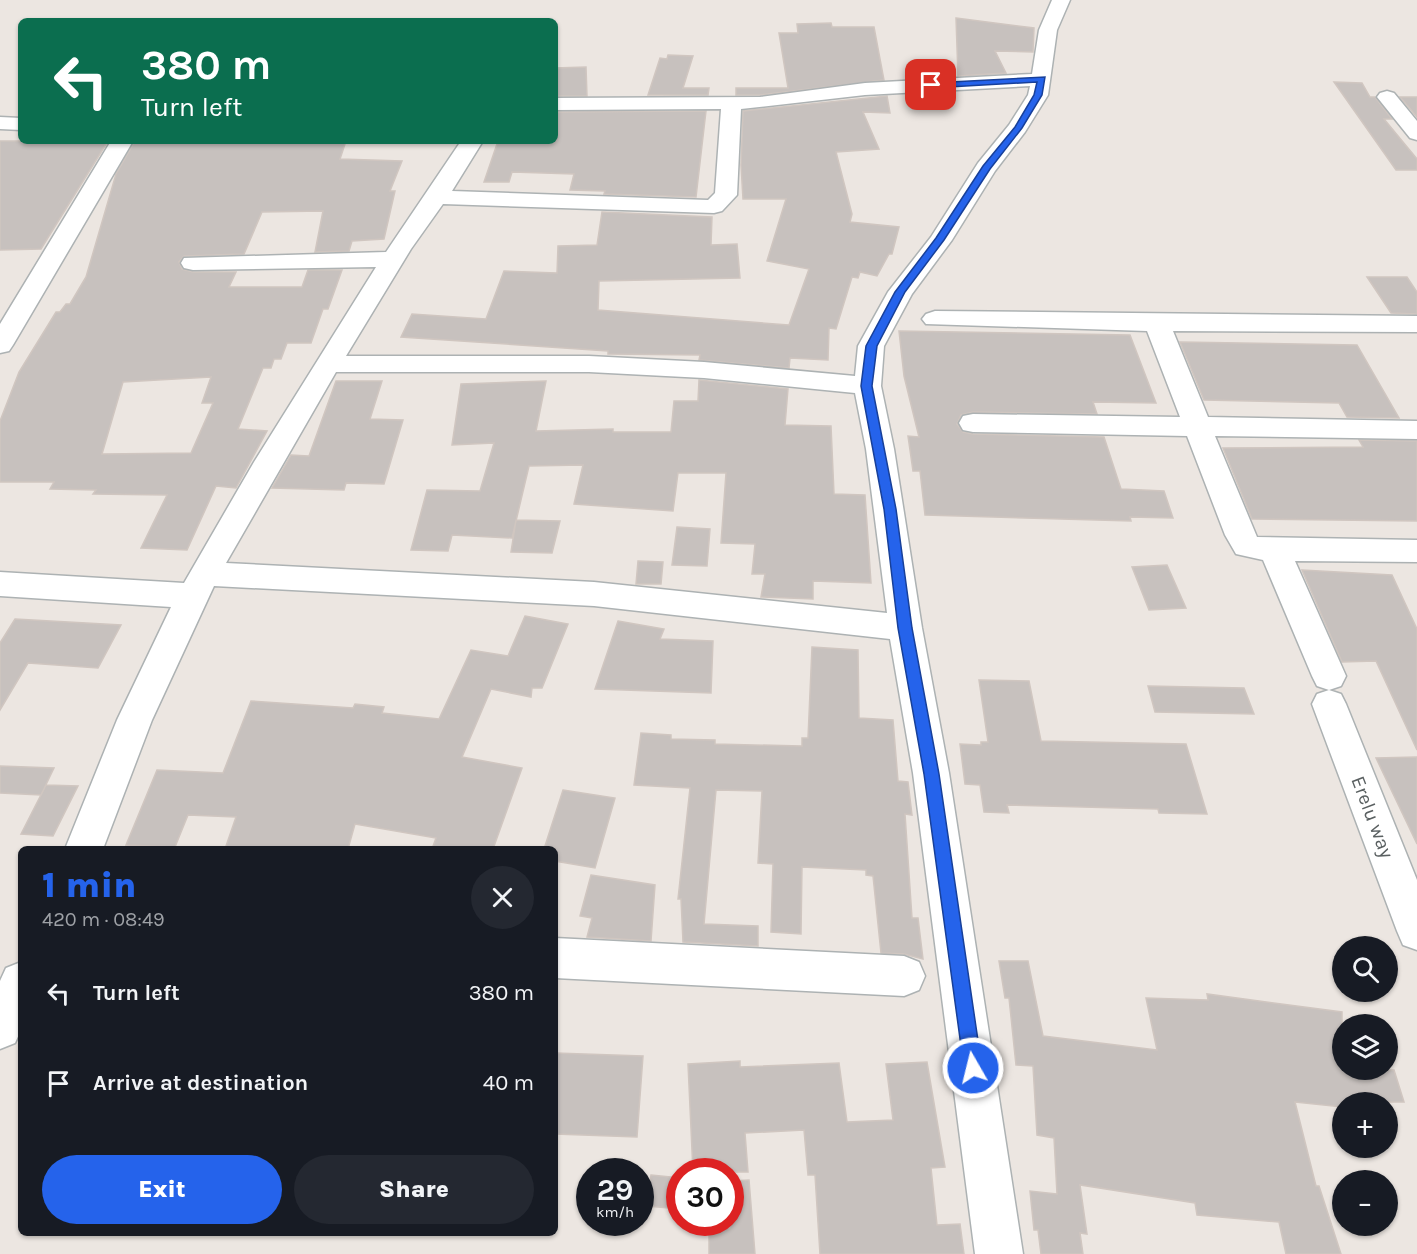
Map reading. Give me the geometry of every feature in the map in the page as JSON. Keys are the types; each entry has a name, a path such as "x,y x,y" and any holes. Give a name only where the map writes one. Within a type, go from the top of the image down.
{"street":[{"path":"999,1254 931,774 905,628 890,509 867,386 872,346 900,292 940,240 986,168 1018,128 1038,95 1048,30 1061,0"},
{"path":"558,104 636,102 731,104 787,101 865,89 1042,79"},
{"path":"1387,98 1417,134"},
{"path":"439,197 714,206 726,195 731,104"},
{"path":"0,123 18,124"},
{"path":"0,345 120,144"},
{"path":"85,846 115,768 199,585 294,418 393,259 439,197 470,144"},
{"path":"193,263 393,259"},
{"path":"935,319 1417,324"},
{"path":"1157,323 1196,427 1240,535 1247,546 1274,549 1417,551"},
{"path":"328,364 589,364 704,370 867,386"},
{"path":"972,423 1417,430"},
{"name":"Erelu way","path":"1274,549 1329,690 1417,931"},
{"path":"0,584 199,585 583,594 905,628"},
{"path":"558,958 904,976"},
{"path":"0,1028 18,989"}],"building":[{"path":"956,18 1034,28 1033,52 995,51 1006,73 958,76"},
{"path":"831,23 832,27 874,27 884,80 760,95 736,95 736,88 788,88 779,33 798,33 797,24"},
{"path":"668,55 693,56 683,88 709,88 708,95 648,95 660,58 667,59"},
{"path":"586,67 587,96 558,96 558,68"},
{"path":"1334,82 1362,83 1370,97 1375,97 1392,119 1384,119 1417,159 1417,170 1396,170"},
{"path":"887,96 890,113 863,112 879,149 836,152 852,214 850,222 899,227 892,254 889,254 877,276 860,272 858,278 852,277 836,329 829,328 828,360 790,358 789,368 699,360 700,355 608,354 608,351 401,337 412,314 486,319 504,271 557,273 558,246 597,245 602,212 712,217 711,245 737,244 740,278 599,281 598,310 789,325 809,269 767,261 786,199 743,199 741,165 743,111"},
{"path":"1400,97 1417,97 1417,117"},
{"path":"706,111 696,197 604,194 605,191 570,190 574,174 512,172 509,182 484,182 497,144 558,144 558,112"},
{"path":"0,141 18,141 18,144 106,144 41,249 0,250"},
{"path":"133,144 345,144 340,159 402,161 390,191 395,191 384,239 352,241 349,251 315,252 323,211 262,212 244,254 184,256 179,262 182,269 193,272 236,272 229,287 302,287 308,270 342,270 328,309 323,309 311,343 287,343 281,359 274,359 271,368 263,368 238,429 267,431 236,488 216,486 187,550 141,548 167,495 93,494 96,490 50,489 54,482 0,482 0,421 19,372 56,312 60,312 66,304 70,304 86,277 116,174","holes":["211,377 202,403 213,403 191,453 102,454 123,382"]},
{"path":"1367,277 1407,277 1417,292 1417,314 1391,313"},
{"path":"899,331 1130,335 1156,403 1093,402 1097,414 973,412 961,415 957,424 963,432 973,434 1104,437 1121,489 1164,491 1173,518 1130,517 1131,521 925,515 920,471 913,471 908,436 919,437 904,376"},
{"path":"1180,342 1357,345 1399,418 1347,417 1339,403 1204,400"},
{"path":"699,380 788,389 785,425 831,426 834,494 865,495 871,583 813,581 813,599 761,597 765,574 752,574 755,544 721,543 726,473 678,473 673,511 574,504 583,465 529,466 512,538 452,535 448,551 411,550 427,490 480,491 494,443 452,445 461,384 546,381 536,431 613,429 613,432 671,432 674,401 698,401"},
{"path":"336,381 382,381 370,419 403,420 384,484 346,483 344,490 272,488 291,455 309,456"},
{"path":"1359,440 1417,441 1417,521 1252,519 1223,448 1363,447"},
{"path":"516,520 560,521 552,553 511,552"},
{"path":"677,527 710,529 707,566 672,565"},
{"path":"638,561 663,562 661,584 636,584"},
{"path":"1167,565 1186,608 1149,610 1132,567"},
{"path":"1302,570 1392,575 1417,629 1417,750 1376,661 1342,662"},
{"path":"525,616 568,624 542,688 532,688 531,697 491,689 462,757 522,768 494,846 433,846 436,838 355,824 349,846 226,846 236,817 188,815 175,846 126,845 157,770 223,773 251,701 353,708 355,704 384,707 382,713 439,719 471,650 508,656"},
{"path":"15,619 121,625 98,668 28,663 0,710 0,643"},
{"path":"618,621 664,629 660,639 713,641 711,693 595,689"},
{"path":"812,647 858,650 859,718 893,720 898,781 908,782 912,815 905,814 912,918 918,918 923,959 904,954 881,953 873,876 866,875 866,870 802,867 801,934 771,932 773,864 758,863 762,791 716,790 704,924 758,926 758,946 683,942 681,899 678,899 690,788 634,785 641,733 671,735 671,739 715,740 715,744 802,746 802,738 808,738"},
{"path":"979,680 1029,681 1041,741 1186,744 1207,814 1159,813 1158,809 1007,805 1009,813 984,812 980,785 965,784 960,744 981,745 981,742 988,742"},
{"path":"1148,686 1244,688 1254,714 1155,712"},
{"path":"1417,757 1417,844 1376,758"},
{"path":"0,766 54,768 41,795 0,793"},
{"path":"46,785 78,786 53,836 21,834"},
{"path":"563,790 615,798 595,868 558,862 558,846 545,846"},
{"path":"591,875 655,885 651,941 587,937 592,918 580,916"},
{"path":"999,961 1028,961 1043,1036 1157,1050 1146,998 1208,1000 1207,994 1342,1012 1342,1014 1332,1014 1332,1080 1397,1080 1404,1102 1398,1102 1398,1092 1332,1092 1332,1106 1295,1102 1316,1186 1319,1186 1332,1226 1332,1236 1335,1236 1341,1254 1286,1254 1279,1222 1197,1215 1195,1203 1080,1185 1087,1234 1080,1233 1083,1254 1041,1254 1038,1230 1034,1230 1030,1191 1057,1194 1054,1138 1037,1135 1033,1066 1016,1065 1009,998 1005,998"},
{"path":"558,1053 643,1056 637,1137 558,1134"},
{"path":"740,1061 740,1067 839,1063 847,1122 893,1120 886,1064 927,1062 945,1167 931,1168 937,1225 960,1224 964,1254 820,1254 815,1175 808,1175 804,1130 745,1133 748,1172 744,1172 744,1158 692,1158 688,1064"},
{"path":"654,1175 666,1177 666,1208 654,1207"},
{"path":"744,1180 749,1180 755,1254 709,1254 709,1236 744,1236"}],"route":[{"path":"931,85 1042,79 1038,95 1027,115 1002,151 986,168 940,240 900,292 869,354 867,386 890,509 905,628 931,774 973,1068"}]}
